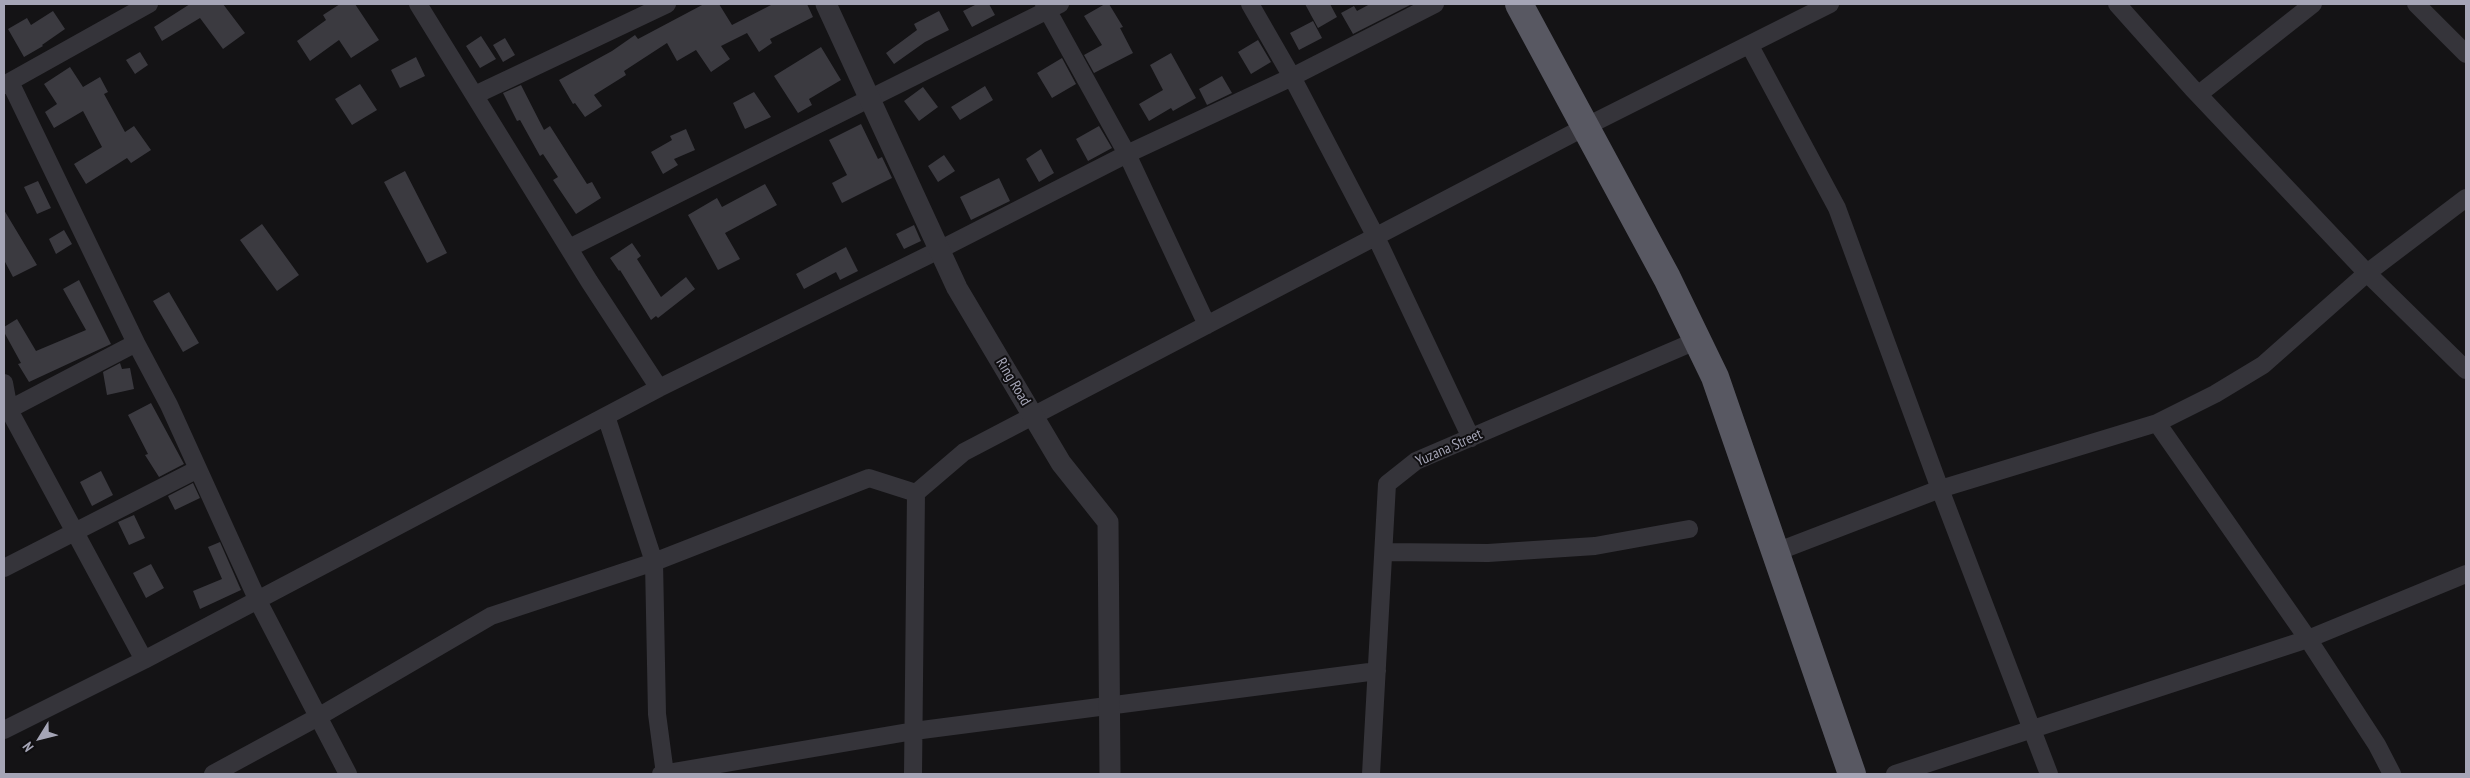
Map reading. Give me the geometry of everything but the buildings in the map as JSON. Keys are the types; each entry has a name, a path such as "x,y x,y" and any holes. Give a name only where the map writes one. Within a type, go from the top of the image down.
{"highway":[{"path":"1519,4 1667,278 1715,377 1852,774"}],"street":[{"path":"149,4 7,84 136,343 169,405 258,601 348,774"},
{"path":"418,4 569,248 659,388"},
{"path":"474,95 667,4"},
{"name":"Ring Road","path":"826,4 957,288 1061,463 1108,522 1110,774"},
{"path":"1250,4 1292,77 1376,237 1470,438"},
{"path":"4,730 258,601 659,388 939,250 1126,154 1292,77 1435,4"},
{"path":"913,774 916,493 964,452 1584,127 1750,46 1830,4"},
{"path":"2117,4 2367,273 2466,370"},
{"path":"2199,94 2313,4"},
{"path":"2416,4 2466,54"},
{"path":"569,248 1050,6 1126,154 1207,326"},
{"path":"1750,46 1837,208 1940,489 2049,774"},
{"path":"1776,552 1940,489 2157,423 2215,394 2263,365 2367,273 2466,198"},
{"name":"Yuzana Street","path":"1371,774 1387,484 1416,462 1698,340"},
{"path":"6,411 136,343"},
{"path":"4,383 6,411 144,660"},
{"path":"606,416 654,562 657,714 664,774 914,731 1377,671"},
{"path":"2157,423 2308,640 2377,745 2392,774"},
{"path":"4,568 198,469"},
{"path":"213,774 318,717 491,616 654,562 869,478 916,493"},
{"path":"1384,552 1488,553 1595,546 1689,529"},
{"path":"1895,774 2308,640 2466,574"}]}
